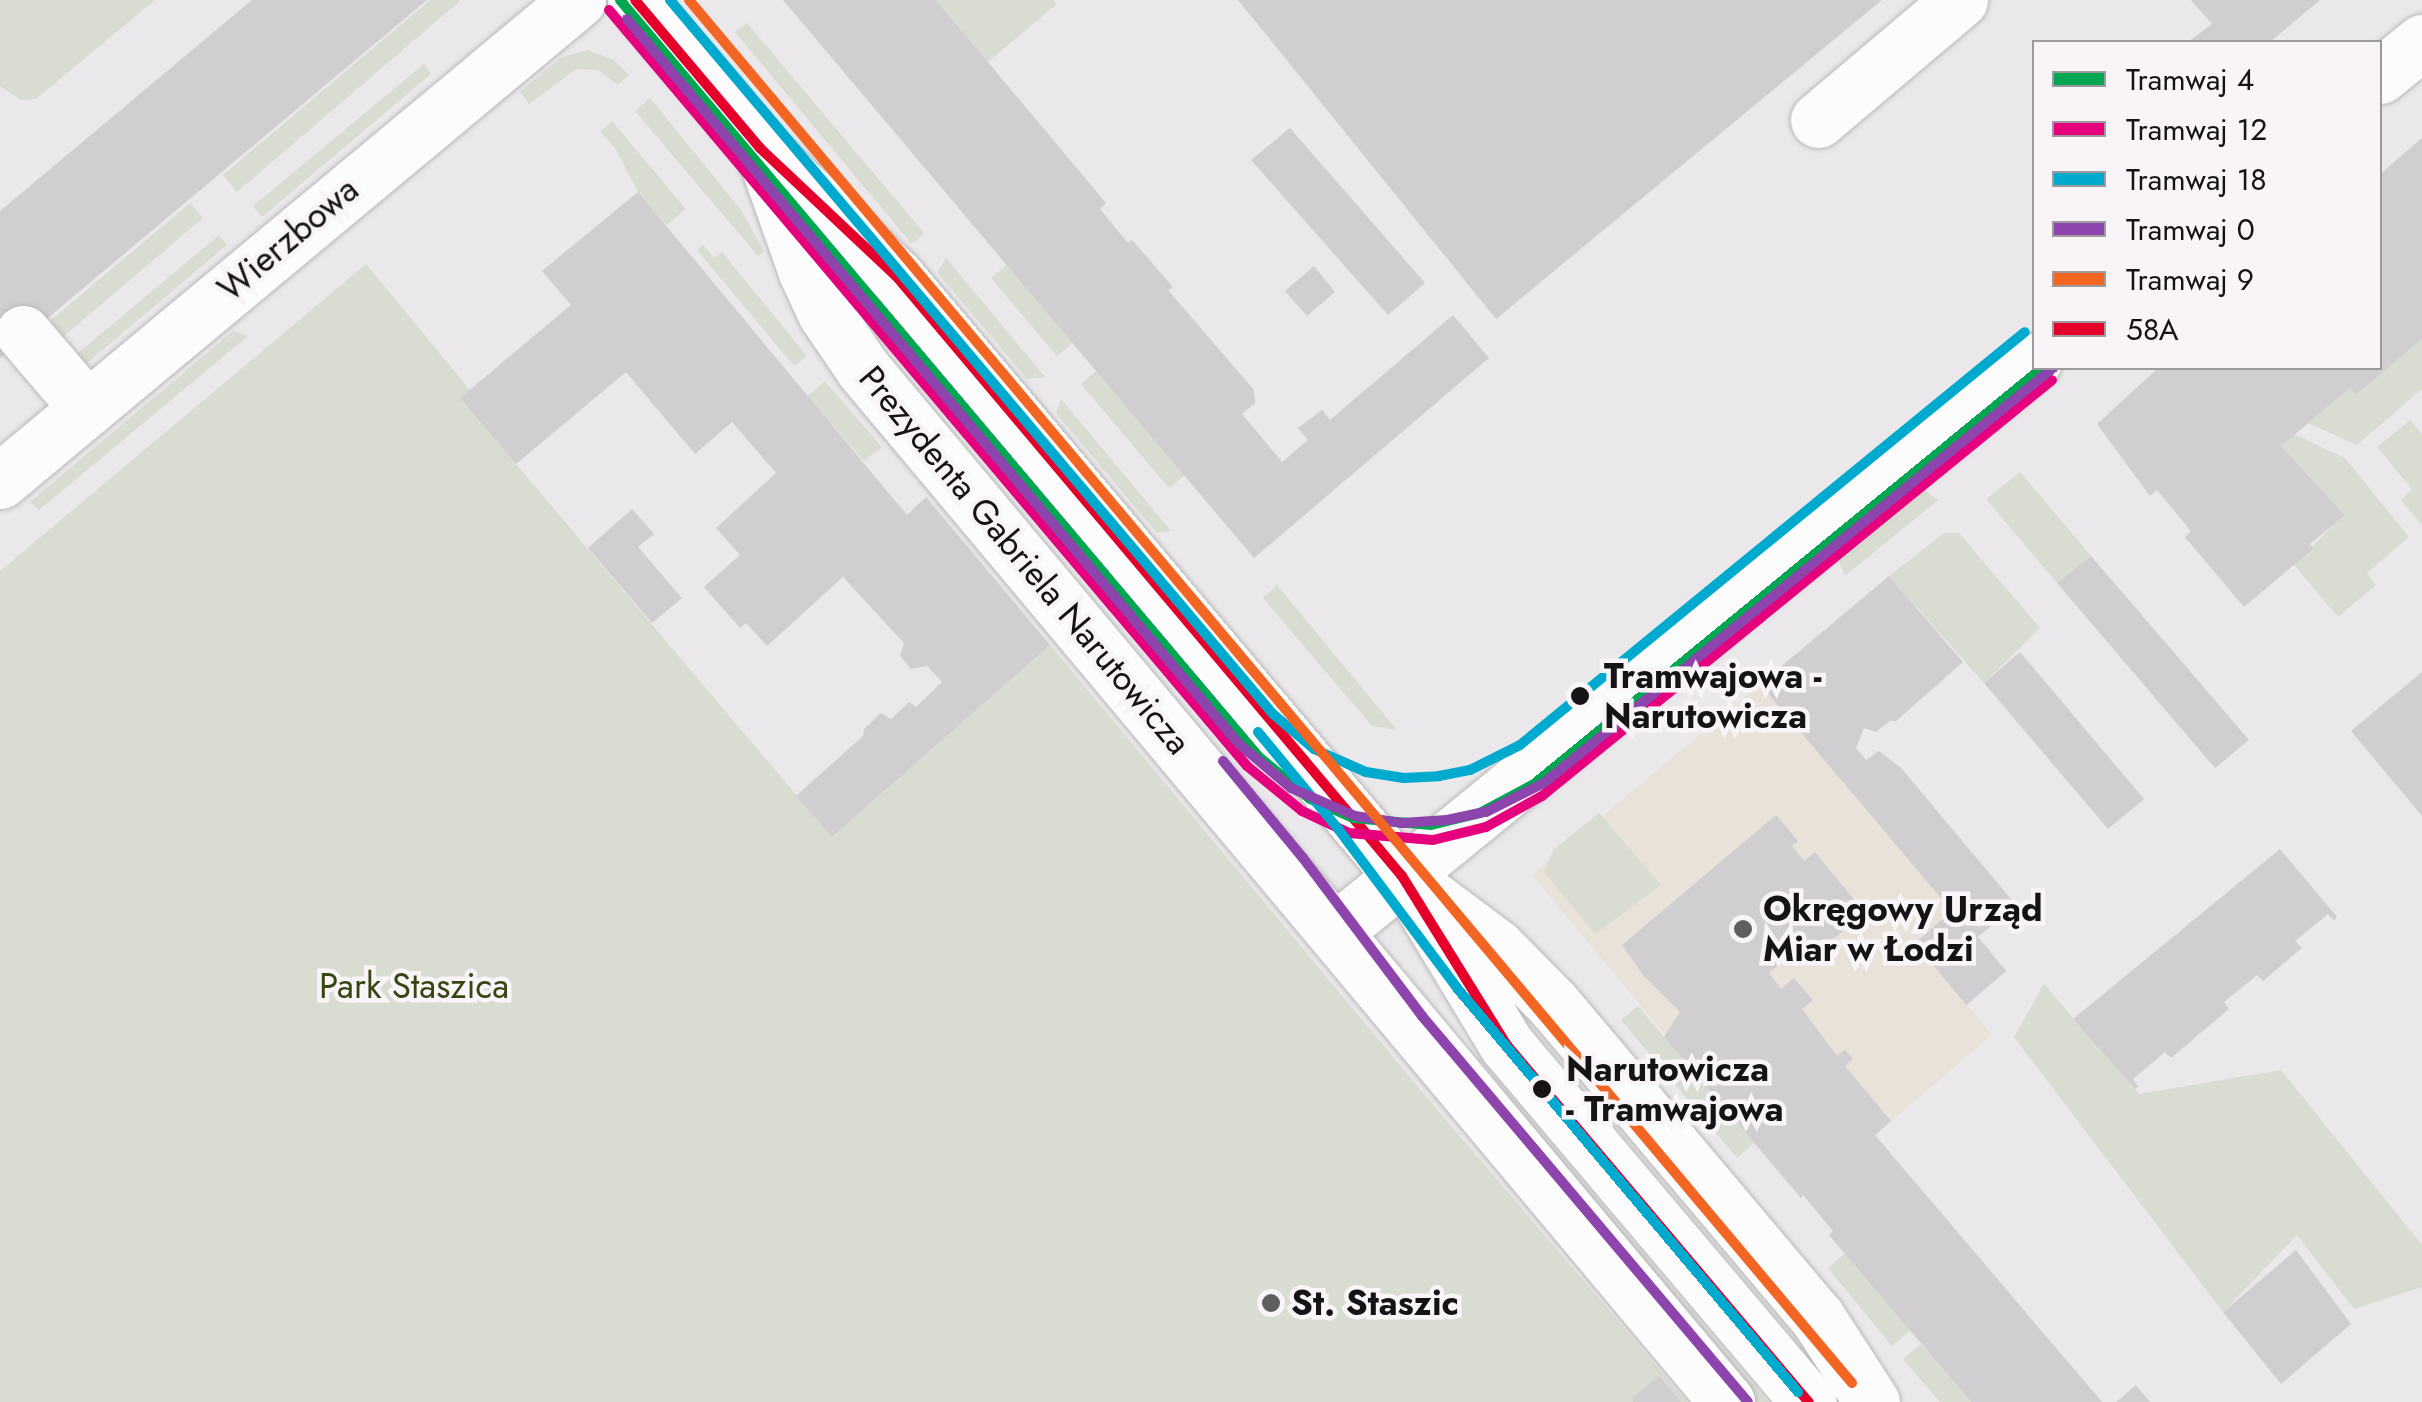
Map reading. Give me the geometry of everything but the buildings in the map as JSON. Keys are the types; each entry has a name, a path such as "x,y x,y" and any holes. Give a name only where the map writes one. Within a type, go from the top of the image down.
{"street":[{"name":"Wierzbowa","path":"0,481 578,0"},
{"name":"Prezydenta Gabriela Narutowicza","path":"635,0 760,148 897,277 1402,876 1497,947 1554,1005 1818,1318 1872,1402"},
{"path":"1818,120 1960,0"},
{"path":"2382,74 2422,42"},
{"name":"Prezydenta Gabriela Narutowicza","path":"760,148 778,187 806,272 845,345 1727,1402"},
{"path":"23,334 87,408"},
{"path":"1335,931 2032,363"},
{"path":"1402,876 1506,1044 1810,1402"}],"shaded area":[{"path":"1760,684 2006,971 1967,1005 1992,1035 1801,1198 1532,875"}],"green space":[{"path":"0,0 155,0 36,99 21,100 0,86"},
{"path":"430,0 461,0 237,192 223,175"},
{"path":"936,0 1053,0 1057,4 988,62"},
{"path":"747,23 924,233 916,241 911,243 735,32"},
{"path":"587,50 614,60 629,75 618,85 598,70 576,69 529,104 520,92 560,58"},
{"path":"424,64 431,74 262,217 253,206"},
{"path":"650,98 741,210 764,251 758,256 635,111"},
{"path":"612,121 686,209 666,225 638,192 615,148 600,131"},
{"path":"190,203 203,218 57,342 44,326"},
{"path":"219,235 227,245 81,368 72,358"},
{"path":"703,245 714,258 722,252 807,356 794,366 697,250"},
{"path":"946,258 1045,377 1027,379 937,272"},
{"name":"Park Staszica","path":"366,264 470,390 460,398 832,837 1050,645 1423,1093 1687,1402 0,1402 0,571"},
{"path":"1007,265 1073,343 1057,356 991,278"},
{"path":"233,331 248,336 39,510 30,502"},
{"path":"2422,339 2422,389 2357,445 2308,423 2350,388 2355,394"},
{"path":"1097,370 1185,475 1169,488 1081,384"},
{"path":"825,381 882,447 864,461 807,396"},
{"path":"1061,399 1171,531 1157,533 1056,413"},
{"path":"2410,420 2422,434 2422,525 2401,500 2412,489 2377,447"},
{"path":"2294,434 2345,458 2409,537 2367,573 2376,585 2338,617 2294,565 2344,514 2281,446"},
{"path":"2020,472 2091,556 2057,583 1986,499"},
{"path":"1925,491 1938,500 1845,576 1839,561"},
{"path":"1944,533 1959,533 2040,628 1984,683 1889,576"},
{"path":"1277,585 1397,730 1372,726 1263,598"},
{"path":"1599,813 1661,885 1595,934 1544,872 1554,849"},
{"path":"2044,984 2139,1094 2281,1070 2422,1245 2422,1287 2354,1309 2297,1235 2223,1312 2014,1037"},
{"path":"1638,1006 1754,1143 1737,1158 1621,1020"},
{"path":"1499,1084 1768,1402 1750,1402 1487,1095"},
{"path":"1845,1253 1911,1330 1892,1346 1828,1268"},
{"path":"1921,1344 1971,1402 1940,1402 1903,1359"}],"tram line":[{"name":"4","path":"620,0 1258,756 1310,799 1353,818 1431,825 1480,813 1534,784 2040,370"},
{"name":"18","path":"670,0 1273,714 1314,749 1366,772 1404,778 1439,776 1470,770 1520,745 2025,332"},
{"name":"9","path":"689,0 1852,1383"},
{"name":"12","path":"609,10 1247,766 1302,811 1349,833 1433,840 1486,827 1542,796 2052,380"},
{"name":"0","path":"627,19 1239,744 1291,788 1355,816 1402,823 1447,820 1486,812 1544,783 2051,370"},
{"name":"18","path":"1258,732 1339,830 1457,988 1798,1392"},
{"name":"0","path":"1223,761 1303,858 1422,1016 1748,1402"}],"transit line":[{"name":"58A","path":"635,0 760,148 897,277 1402,876 1506,1044 1809,1402"}],"place":[{"name":"Tramwajowa - Narutowicza","path":"1580,696"},
{"name":"Okręgowy Urząd Miar w Łodzi","path":"1743,929"},
{"name":"Narutowicza - Tramwajowa","path":"1542,1089"},
{"name":"St. Staszic","path":"1271,1303"}]}
